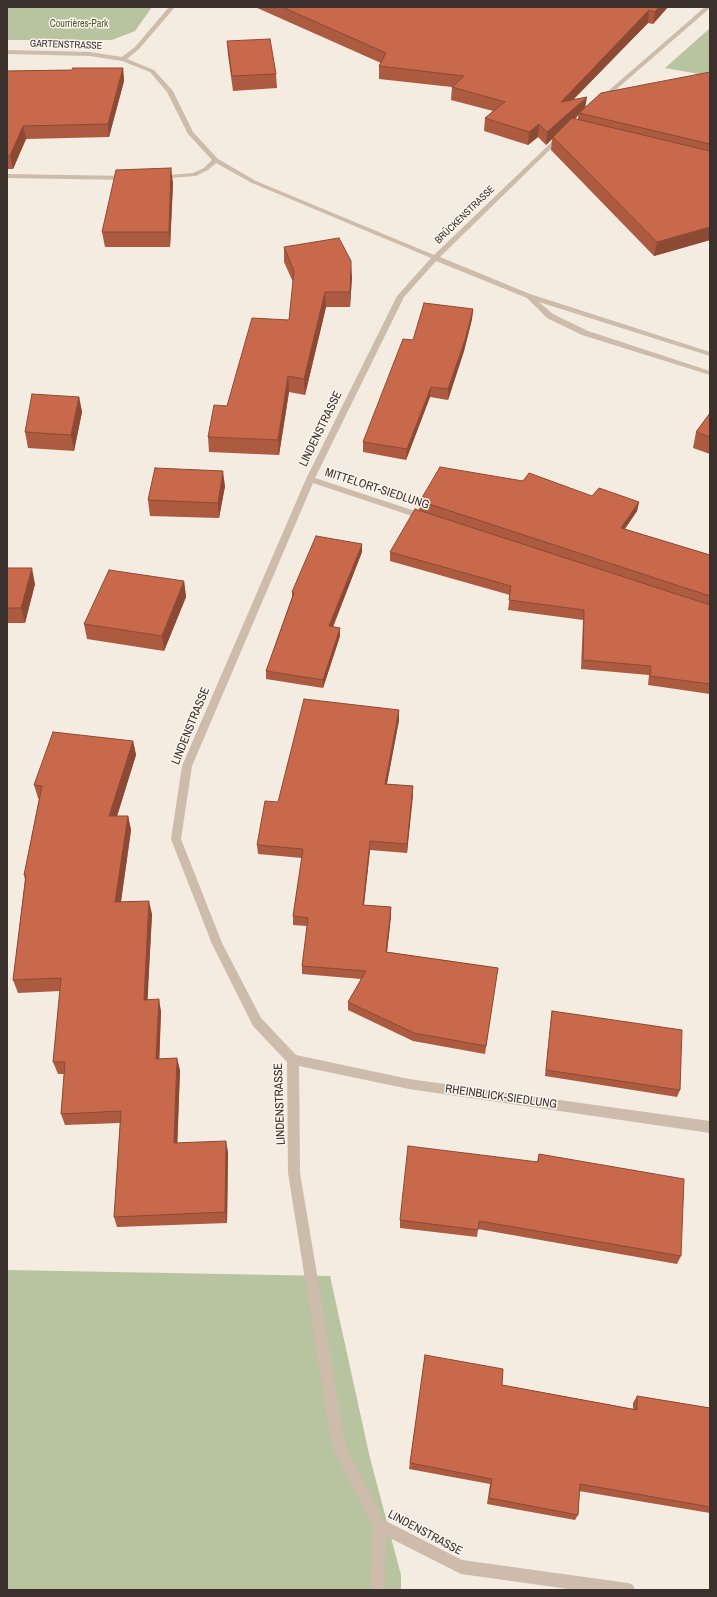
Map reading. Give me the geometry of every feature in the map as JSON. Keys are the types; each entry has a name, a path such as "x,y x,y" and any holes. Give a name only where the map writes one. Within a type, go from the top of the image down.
{"street":[{"path":"172,7 137,48 123,59 152,71 170,91 190,133 216,160 254,182 435,258"},
{"path":"598,103 708,7"},
{"name":"GARTENSTRASSE","path":"7,52 90,54 123,59"},
{"name":"BRÜCKENSTRASSE","path":"564,134 435,258 527,296 710,354"},
{"path":"150,178 194,175 206,169 216,160"},
{"path":"7,176 136,178"},
{"name":"LINDENSTRASSE","path":"435,258 401,296 310,479 187,766 176,839 217,944 256,1022 293,1060 294,1173 339,1448 378,1525 461,1567 628,1590"},
{"path":"527,296 550,316 585,333 710,373"},
{"name":"MITTELORT-SIEDLUNG","path":"310,479 431,519"},
{"name":"RHEINBLICK-SIEDLUNG","path":"293,1060 409,1084 710,1127"},
{"path":"377,1590 378,1525"}],"green space":[{"name":"Courrières-Park","path":"7,7 152,7 135,31 112,40 7,40"},
{"path":"710,28 710,76 665,68"},
{"path":"7,1270 330,1276 370,1458 401,1575 401,1590 7,1590"}],"building":[{"path":"282,7 659,7 655,12 649,10 561,102 587,97 547,132 539,124 529,132 485,118 505,102 452,87 464,76 379,66 386,53"},
{"path":"270,39 276,74 232,76 227,41"},
{"path":"73,68 123,68 108,124 23,126 10,156 7,156 7,71 72,70"},
{"path":"710,72 710,144 579,113 601,93"},
{"path":"572,118 710,151 710,227 657,242 553,137"},
{"path":"171,168 169,232 102,232 116,170"},
{"path":"339,238 351,261 350,292 325,292 304,379 288,376 278,440 208,437 214,405 227,406 252,318 289,320 294,271 284,247"},
{"path":"424,303 473,309 465,340 448,389 431,387 407,449 363,442 403,339 413,340"},
{"path":"32,394 79,397 71,435 25,432"},
{"path":"710,413 710,437 696,432"},
{"path":"440,467 523,481 529,473 592,496 599,488 639,502 621,528 710,555 710,596 420,501"},
{"path":"155,468 223,471 218,503 148,500"},
{"path":"415,509 710,605 710,684 650,676 651,666 583,660 584,610 509,600 511,586 390,552"},
{"path":"316,536 362,544 329,626 340,628 323,680 266,671 294,593 292,592"},
{"path":"7,568 32,568 21,608 7,608"},
{"path":"109,570 184,581 162,636 84,624"},
{"path":"304,699 399,710 385,784 413,786 407,844 370,841 363,905 391,907 386,952 498,968 486,1046 414,1033 348,1002 366,971 302,966 308,918 293,916 303,849 257,845 265,801 278,802"},
{"path":"53,732 133,741 109,816 128,816 115,902 149,901 144,1000 159,999 156,1059 177,1058 174,1143 226,1141 225,1212 114,1217 121,1111 61,1114 65,1062 53,1062 61,978 13,980 26,875 24,875 42,786 34,785"},
{"path":"552,1011 682,1030 680,1090 546,1070"},
{"path":"408,1146 538,1162 539,1154 684,1179 681,1256 479,1221 478,1230 400,1220"},
{"path":"425,1355 503,1369 502,1385 637,1410 637,1396 710,1408 710,1507 580,1484 578,1515 489,1498 492,1479 410,1463"}]}
